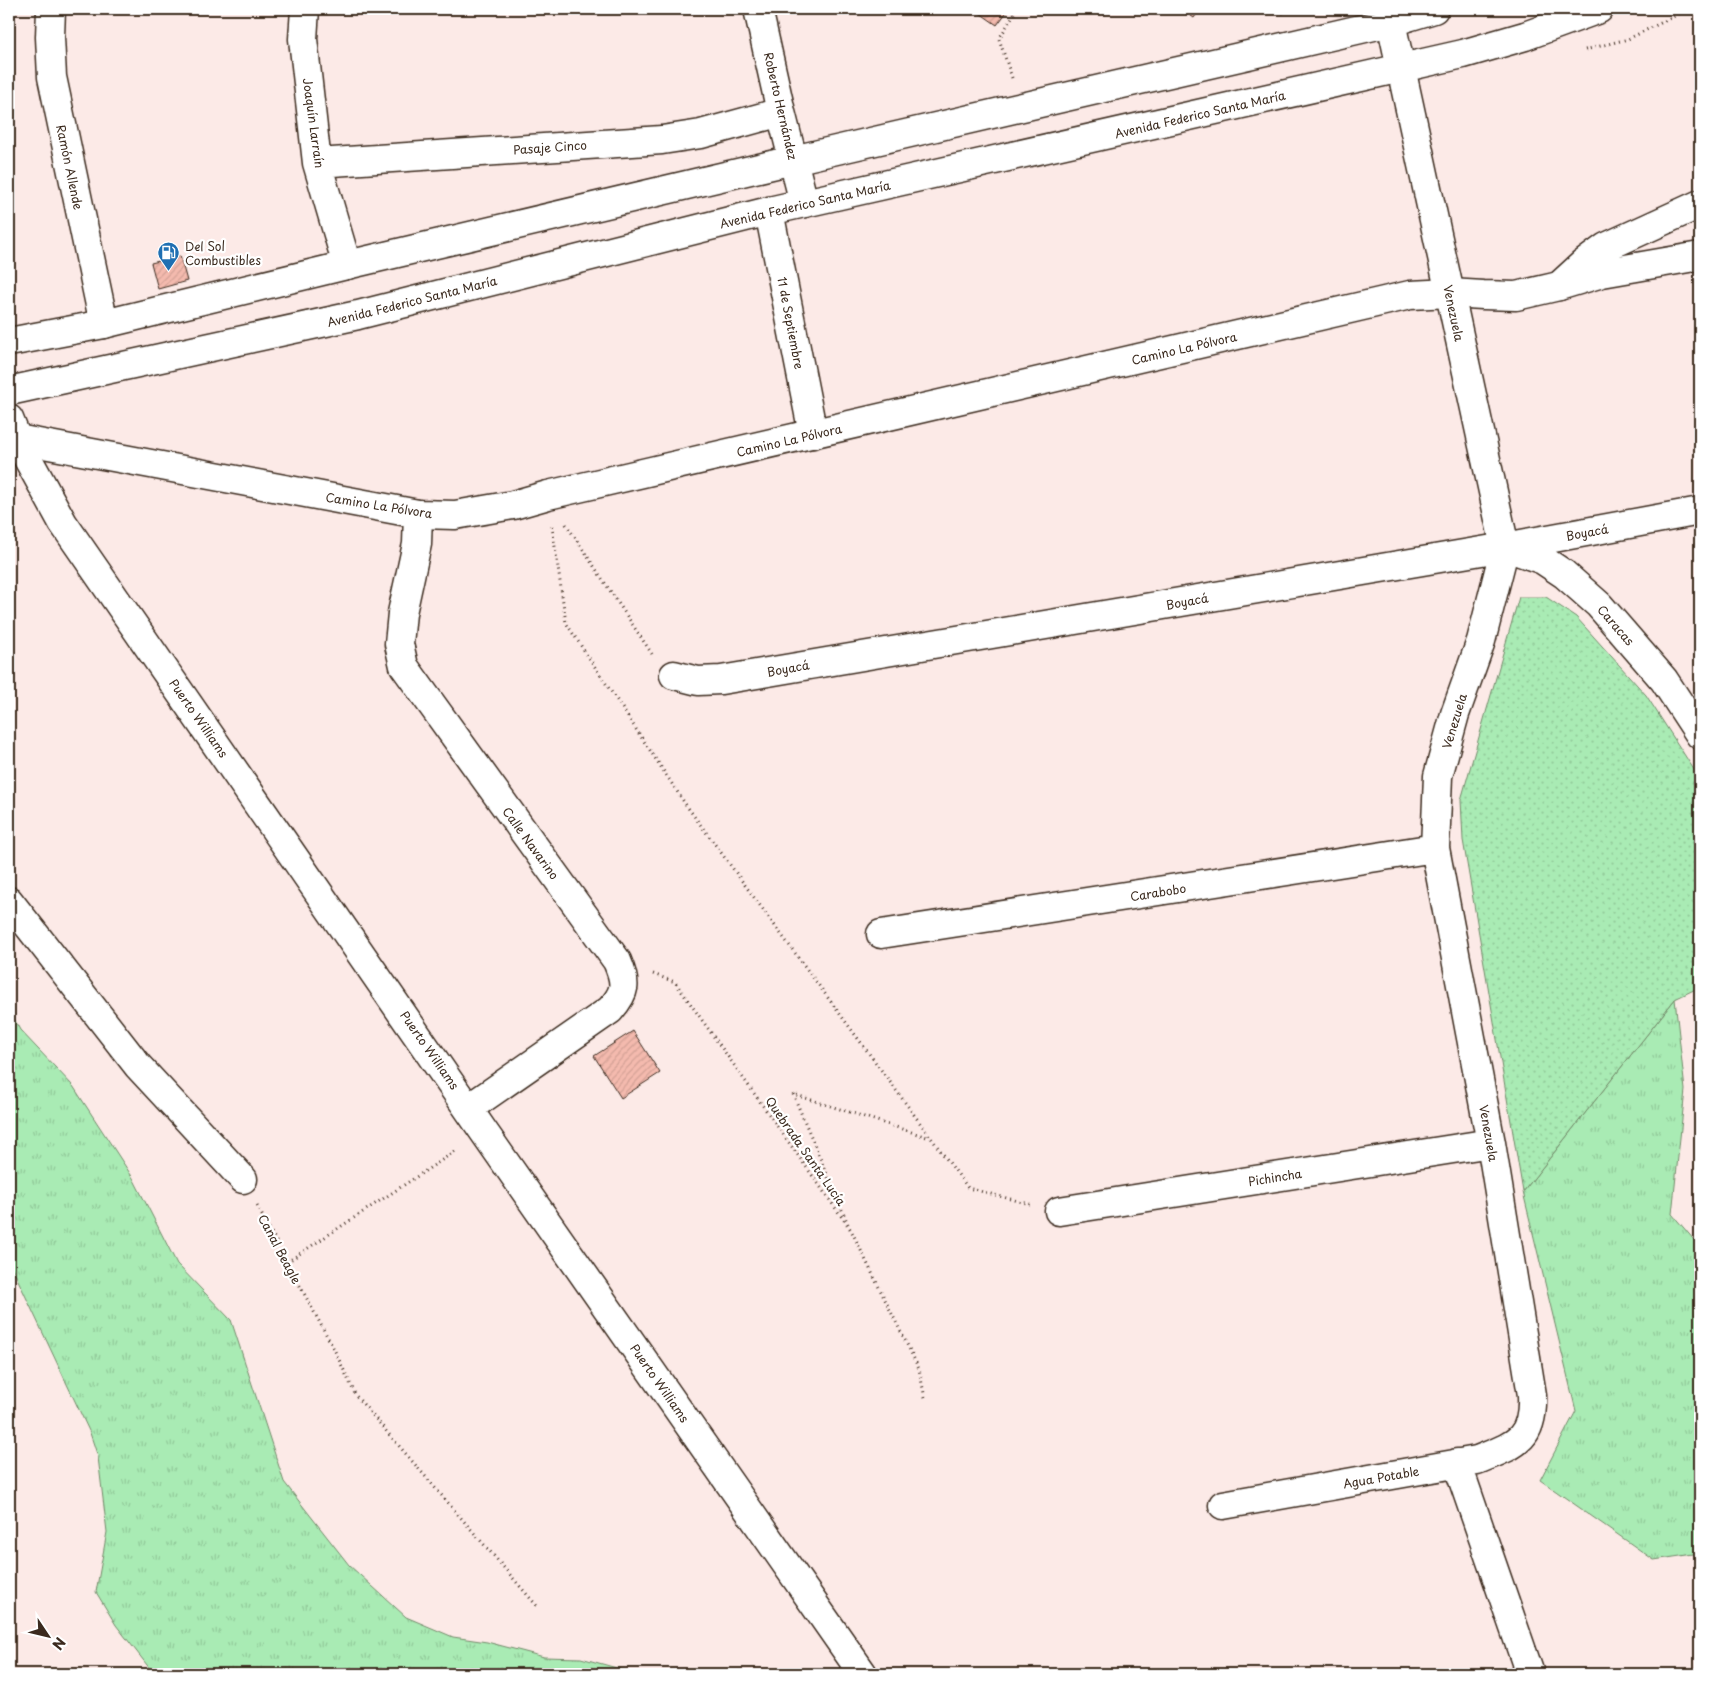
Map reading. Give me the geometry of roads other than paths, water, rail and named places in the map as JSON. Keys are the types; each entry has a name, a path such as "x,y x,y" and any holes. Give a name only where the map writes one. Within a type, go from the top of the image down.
{"street":[{"name":"Ramón Allende","path":"51,9 52,77 104,324"},
{"name":"Joaquín Larraín","path":"305,9 303,39 317,162 346,265"},
{"name":"Roberto Hernández","path":"758,9 780,112 804,203"},
{"path":"9,342 104,324 793,160 1391,22 1434,9"},
{"name":"Avenida Federico Santa María","path":"9,391 358,315 769,211 1463,54 1524,36 1599,9"},
{"name":"Venezuela","path":"1391,22 1505,547 1481,641 1455,714 1438,776 1435,848 1491,1143 1532,1396 1533,1412 1529,1427"},
{"name":"Pasaje Cinco","path":"317,162 662,140 701,134 780,112"},
{"name":"Camino La Pólvora","path":"1559,286 1606,246 1700,204"},
{"name":"11 de Septiembre","path":"769,211 813,434"},
{"name":"Camino La Pólvora","path":"13,429 418,514 455,515 513,505 548,495 1410,295 1450,292 1516,296 1602,274 1700,256"},
{"name":"Puerto Williams","path":"13,429 63,523 470,1108 484,1132 863,1674"},
{"name":"Boyacá","path":"674,675 698,681 721,680 1505,547 1700,511"},
{"name":"Calle Navarino","path":"418,514 418,544 402,613 399,644 404,666 617,961 624,976 624,990 620,999 610,1010 470,1108"},
{"name":"Caracas","path":"1505,547 1543,560 1564,574 1599,605 1664,680 1700,735"},
{"name":"Carabobo","path":"881,934 1435,848"},
{"path":"9,901 138,1066 243,1179"},
{"name":"Pichincha","path":"1058,1211 1491,1143"},
{"name":"Agua Potable","path":"1223,1505 1477,1460 1502,1450 1518,1440 1529,1427"},
{"path":"1457,1463 1529,1674"}],"place":[{"name":"Del Sol Combustibles","path":"169,272"}]}
